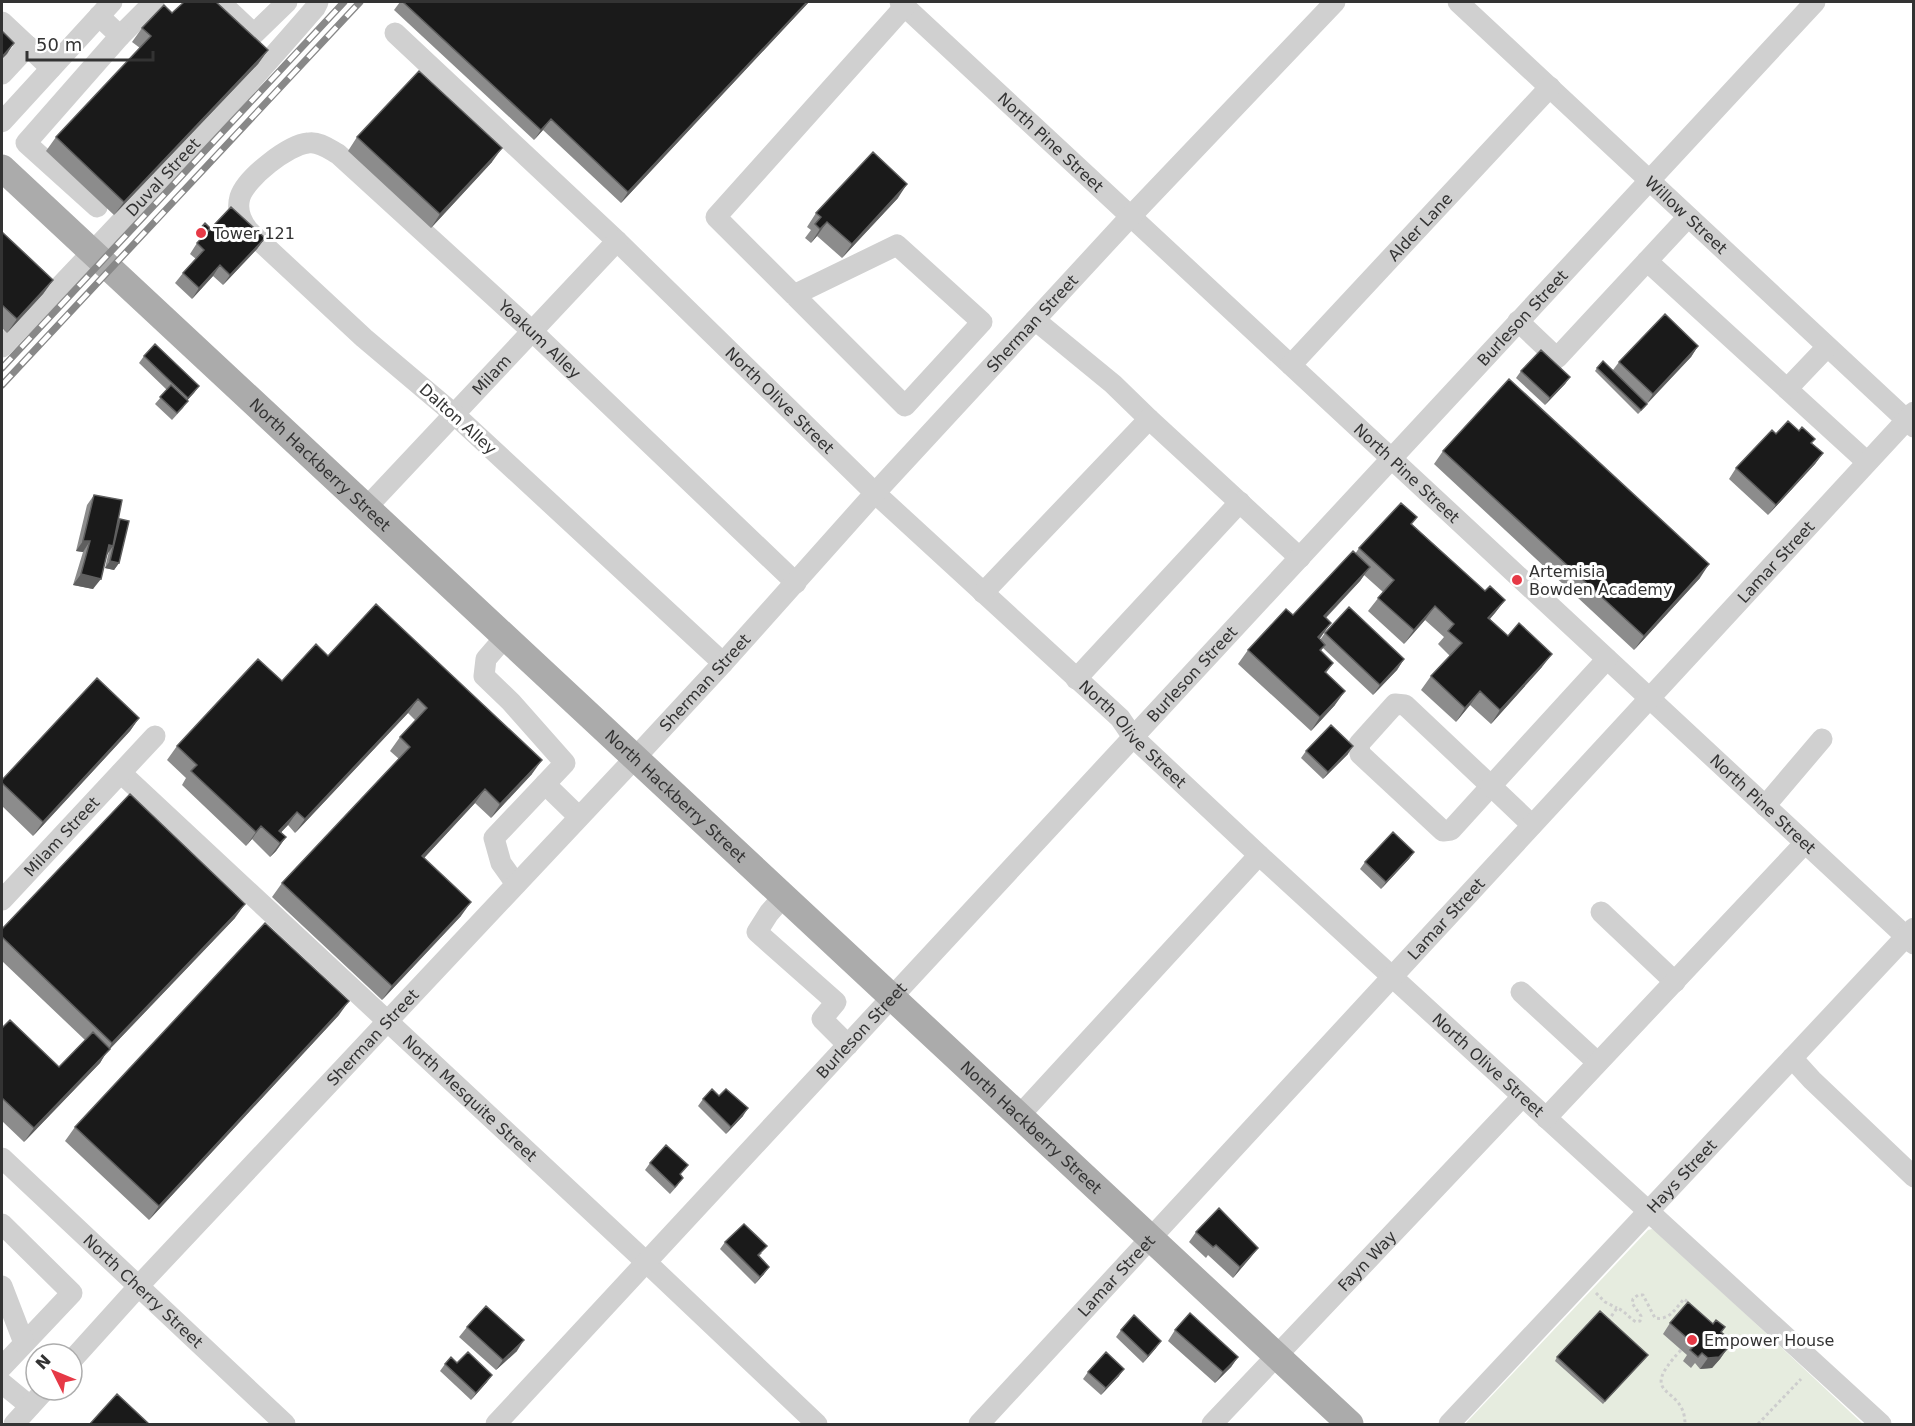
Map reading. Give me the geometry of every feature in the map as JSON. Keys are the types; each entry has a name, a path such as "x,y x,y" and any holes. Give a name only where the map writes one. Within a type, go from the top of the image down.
{"main road":[{"name":"North Hackberry Street","path":"2,168 1350,1425"}],"street":[{"path":"97,207 26,143 120,36 154,2"},
{"path":"220,2 254,34 288,2"},
{"name":"Duval Street","path":"2,347 251,82 318,2"},
{"name":"Sherman Street","path":"84,1347 723,663 875,493 1130,217 1335,2"},
{"name":"Willow Street","path":"1458,2 1827,347 1911,420"},
{"name":"Burleson Street","path":"496,1425 1815,2"},
{"path":"794,295 897,244 982,322 905,406 716,218 902,4"},
{"name":"North Pine Street","path":"902,4 1804,843 1911,936"},
{"path":"2,122 105,9 120,36"},
{"path":"2,22 51,68"},
{"name":"North Olive Street","path":"395,33 616,240 875,493 1120,718 1133,737 1258,855 1881,1425"},
{"path":"2,74 28,46"},
{"name":"Alder Lane","path":"1291,365 1550,87"},
{"name":"Yoakum Alley","path":"268,165 291,148 309,142 338,154 533,332 796,583"},
{"name":"Dalton Alley","path":"268,165 240,197 242,223 364,338 454,414 723,663"},
{"path":"1518,321 1557,358 1688,217"},
{"name":"Milam","path":"366,508 533,332 616,240"},
{"path":"1647,261 1867,462"},
{"path":"1035,320 1113,384 1300,558"},
{"path":"1787,389 1827,347"},
{"path":"983,593 1149,419"},
{"name":"Lamar Street","path":"979,1425 1867,462 1911,420"},
{"path":"1076,679 1240,502"},
{"path":"505,637 486,659 484,676 511,702 566,763 494,838 501,863 516,884"},
{"path":"1532,825 1491,786 1405,705 1395,704 1359,744 1360,754 1443,831 1451,830 1491,786 1606,659"},
{"name":"Milam Street","path":"2,900 154,736"},
{"path":"1765,806 1822,739"},
{"name":"North Mesquite Street","path":"121,773 646,1262 817,1425"},
{"path":"545,784 579,817"},
{"path":"1546,1118 1804,843"},
{"path":"1019,1116 1258,855"},
{"path":"783,897 757,932 836,1002 822,1019 848,1044"},
{"path":"1601,912 1675,982"},
{"name":"Hays Street","path":"1449,1425 1792,1058 1911,936"},
{"path":"1521,992 1597,1062"},
{"path":"1792,1058 1914,1178"},
{"name":"Fayn Way","path":"1212,1425 1522,1097"},
{"name":"North Cherry Street","path":"2,1158 285,1425"},
{"path":"2,1224 72,1293 25,1342"},
{"path":"2,1286 24,1343 2,1367"},
{"path":"2,1383 30,1406"},
{"path":"14,1425 34,1402"}],"path":[{"path":"1584,1281 1605,1302 1623,1310 1636,1322 1640,1321 1641,1316 1632,1303 1638,1295 1643,1295 1655,1318 1659,1319 1670,1315 1684,1299 1692,1306"},
{"path":"1607,1323 1617,1308"},
{"path":"1681,1350 1660,1376 1662,1387 1682,1407 1685,1425"},
{"path":"1758,1425 1801,1379"}],"shaded area":[{"path":"1648,1230 1657,1231 1863,1424 1465,1424"}],"building":[{"path":"184,2 216,2 268,50 124,202 56,137 151,36 142,28 164,5 172,13"},
{"path":"403,2 807,2 628,192 551,119 541,130"},
{"path":"2,31 14,43 2,57"},
{"path":"419,71 502,148 440,214 357,137"},
{"path":"873,152 907,184 852,244 827,222 820,229 815,224 821,217 816,213"},
{"path":"231,207 265,238 230,275 220,265 199,288 183,273 204,250 197,243"},
{"path":"205,223 210,228 203,235 198,231"},
{"path":"2,232 53,280 17,319 2,305"},
{"path":"1665,314 1698,346 1653,394 1619,362"},
{"path":"155,344 199,386 188,398 144,356"},
{"path":"1541,350 1570,377 1550,398 1521,371"},
{"path":"1603,361 1647,404 1641,410 1597,368"},
{"path":"1509,379 1709,564 1644,636 1443,451"},
{"path":"171,385 188,401 177,413 160,397"},
{"path":"1788,421 1799,431 1802,427 1815,439 1811,443 1823,453 1776,505 1736,468 1772,430 1776,434"},
{"path":"94,495 122,500 113,546 109,545 101,579 81,574 90,541 83,541"},
{"path":"1401,503 1417,517 1411,524 1485,591 1490,586 1505,600 1488,618 1508,636 1519,623 1552,654 1500,710 1480,691 1465,708 1431,676 1462,643 1448,631 1454,624 1435,606 1414,630 1378,598 1394,580 1359,548"},
{"path":"120,519 129,521 119,563 110,561"},
{"path":"1353,551 1370,567 1324,616 1331,623 1318,637 1325,645 1320,650 1333,663 1325,672 1345,691 1320,717 1248,650 1286,609 1293,615"},
{"path":"376,604 542,760 500,804 485,789 422,856 471,902 392,986 282,883 410,747 400,737 427,708 418,699 305,819 297,812 279,831 286,837 280,843 261,826 256,832 191,771 197,765 177,746 258,659 282,681 316,644 328,656"},
{"path":"1349,607 1404,659 1380,685 1325,633"},
{"path":"97,678 139,718 43,822 2,783 2,780"},
{"path":"1331,725 1353,746 1328,772 1306,751"},
{"path":"130,794 245,904 112,1043 2,937 2,929"},
{"path":"1393,832 1414,852 1386,882 1365,862"},
{"path":"265,923 349,1001 159,1206 75,1127"},
{"path":"10,1020 59,1067 93,1032 110,1049 34,1128 2,1098 2,1028"},
{"path":"712,1089 719,1096 726,1089 748,1108 731,1127 703,1099"},
{"path":"666,1145 688,1165 680,1174 683,1178 675,1187 650,1163"},
{"path":"1219,1208 1258,1248 1240,1267 1216,1245 1213,1247 1196,1232"},
{"path":"744,1224 767,1246 758,1255 769,1267 760,1277 725,1242"},
{"path":"1688,1302 1713,1324 1716,1320 1725,1327 1721,1332 1727,1337 1727,1349 1719,1357 1708,1358 1702,1353 1698,1357 1690,1350 1695,1345 1670,1323"},
{"path":"486,1306 524,1340 503,1360 467,1327"},
{"path":"1600,1311 1648,1355 1605,1401 1557,1357"},
{"path":"1190,1313 1238,1357 1223,1372 1175,1330"},
{"path":"1134,1315 1161,1341 1148,1356 1121,1330"},
{"path":"468,1352 492,1375 476,1393 445,1364 451,1357 457,1363"},
{"path":"1106,1352 1124,1369 1106,1388 1088,1372"},
{"path":"117,1394 150,1425 89,1425"}],"railway":[{"path":"2,368 344,2"},
{"path":"2,385 360,2"}],"place":[{"name":"Tower 121","path":"201,233"},
{"name":"Artemisia Bowden Academy","path":"1517,580"},
{"name":"Empower House","path":"1692,1340"}]}
